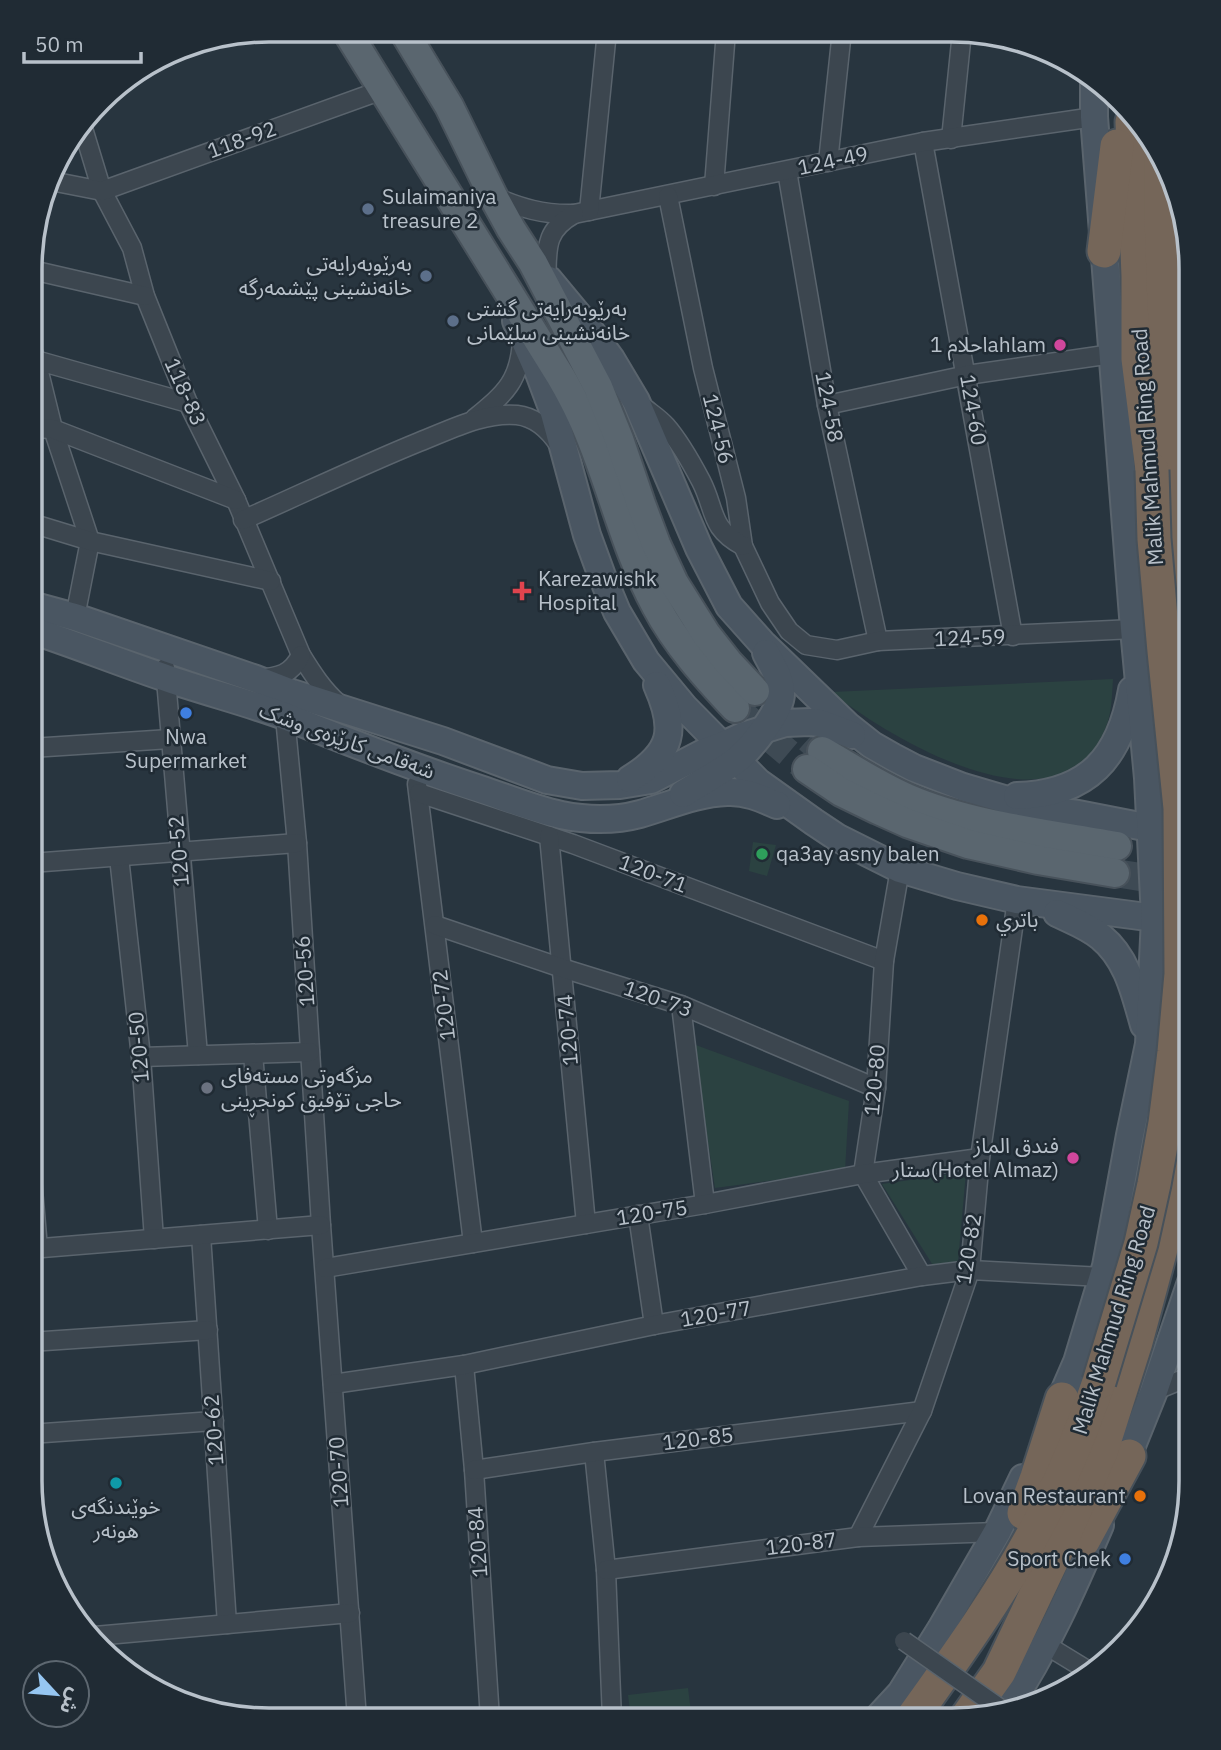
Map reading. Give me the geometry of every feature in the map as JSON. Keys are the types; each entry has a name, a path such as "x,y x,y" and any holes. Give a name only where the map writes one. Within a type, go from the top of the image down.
{"highway":[{"path":"1104,251 1107,113"},
{"name":"Malik Mahmud Ring Road","path":"1132,131 1138,359 1163,470 1179,591"},
{"name":"Malik Mahmud Ring Road","path":"1161,180 1163,470 1157,576 1179,798"},
{"name":"Malik Mahmud Ring Road","path":"920,1708 972,1634 1027,1546 1080,1437 1125,1384 1141,1243 1165,1123 1179,996"},
{"name":"Malik Mahmud Ring Road","path":"975,1706 999,1672 1101,1451 1125,1384 1163,1245 1179,1172"},
{"path":"972,1634 1037,1478 1062,1399"},
{"path":"999,1672 1047,1608 1129,1455"}],"main road":[{"path":"353,42 493,265 582,416 626,539 656,606 710,682 745,699 728,662 706,634 674,583 641,505 608,411 582,354 542,276 510,229 449,106 410,42"},
{"path":"887,1708 901,1693 997,1532 1062,1399 1077,1362 1103,1277 1149,1044 1155,918 1148,778 1104,251"},
{"path":"493,265 547,392 601,576 617,612 646,661 669,720 669,732 660,754 652,763 620,785"},
{"path":"542,276 583,321 636,401 699,548 729,606 762,643 848,726 872,745"},
{"name":"شەقامی کارێزەی وشک","path":"42,607 380,720 547,780 582,786 646,782 659,778 705,751 729,754"},
{"name":"شەقامی کارێزەی وشک","path":"42,634 285,717 413,767 523,805 561,815 595,819 639,814 667,804"},
{"path":"762,643 781,691 779,705 765,729"},
{"path":"994,797 1037,796 1049,793 1077,783 1097,769 1115,745 1125,721 1137,657"},
{"path":"646,661 685,708 767,789 838,838 900,869 957,886 1027,901 1179,922"},
{"path":"368,749 380,720"},
{"path":"667,804 765,729 799,722 820,723 839,729 914,768 994,797 1038,809 1179,834"},
{"path":"814,760 841,792 907,823 968,844 1038,860 1116,860"},
{"path":"1148,778 1160,784 1179,787"},
{"path":"667,804 714,793 741,792 814,822"},
{"path":"1027,901 1087,928 1111,946 1127,972 1149,1044"},
{"path":"1153,981 1167,968 1179,966"},
{"name":"Malik Mahmud Ring Road","path":"1013,1699 1068,1600 1129,1455 1125,1384 1179,1334"}],"street":[{"path":"542,276 551,234 563,220 582,212 605,42"},
{"path":"714,186 725,42"},
{"path":"828,162 841,42"},
{"path":"951,139 961,43"},
{"name":"118-92","path":"102,191 382,90"},
{"name":"124-49","path":"493,196 532,211 552,214 582,212 923,142 1107,113"},
{"name":"118-83","path":"85,136 102,191 132,248 145,296 188,403 236,500 301,655 327,693 347,711"},
{"name":"124-60","path":"923,142 1013,636"},
{"name":"124-58","path":"787,171 827,405 878,641"},
{"path":"59,183 102,191"},
{"name":"124-56","path":"668,196 703,368 736,498 743,546 770,603 789,631 806,645"},
{"path":"42,272 145,296"},
{"path":"472,421 508,388 522,352 522,336"},
{"path":"827,405 967,375 1112,354"},
{"path":"42,359 188,403"},
{"path":"42,389 90,541 75,617"},
{"path":"636,401 666,426 685,452 702,483 718,527 743,546"},
{"path":"243,520 472,421 503,415 519,415 533,420 545,428 566,457"},
{"path":"42,428 53,429 236,500"},
{"path":"42,526 90,541 271,581"},
{"name":"124-59","path":"806,645 837,650 878,641 1134,629"},
{"name":"120-52","path":"164,647 198,1055"},
{"path":"256,679 285,674 296,666 301,655"},
{"name":"120-56","path":"285,717 297,843 321,1225"},
{"path":"42,747 170,739"},
{"name":"120-72","path":"413,767 419,793 473,1243"},
{"name":"120-71","path":"419,793 550,836 884,961"},
{"name":"120-74","path":"550,836 586,1224"},
{"path":"42,862 297,843"},
{"name":"120-50","path":"119,857 141,1057 154,1239"},
{"name":"120-80","path":"863,1174 876,1088 884,961 900,869"},
{"name":"120-82","path":"858,1537 922,1411 970,1270 980,1158 1027,901"},
{"name":"120-73","path":"435,925 681,1005 876,1088"},
{"path":"681,1005 705,1204"},
{"path":"141,1057 310,1052"},
{"path":"253,1054 268,1230"},
{"name":"120-75","path":"324,1268 705,1204 863,1174 980,1158"},
{"path":"863,1174 922,1276"},
{"path":"638,1215 654,1325"},
{"path":"42,1248 321,1225"},
{"name":"120-70","path":"321,1225 357,1708"},
{"name":"120-62","path":"201,1235 227,1624"},
{"name":"120-77","path":"333,1384 464,1365 654,1325 922,1276 970,1270 1103,1277"},
{"path":"42,1341 208,1330"},
{"name":"120-84","path":"464,1365 474,1471 489,1708"},
{"path":"1125,1384 1179,1377"},
{"name":"120-85","path":"474,1471 594,1452 922,1411"},
{"path":"42,1433 214,1421"},
{"path":"594,1452 606,1570 612,1708"},
{"name":"120-87","path":"606,1570 858,1537 997,1532"},
{"path":"104,1635 350,1614"},
{"path":"904,1641 994,1703"},
{"path":"1046,1644 1082,1667"}],"green space":[{"path":"1113,679 1108,721 1087,757 1057,776 1019,779 978,771 935,755 895,735 831,692"},
{"name":"qa3ay asny balen","path":"753,842 776,845 767,876 749,871"},
{"path":"693,1044 849,1101 845,1171 715,1188"},
{"path":"966,1172 958,1262 934,1267 882,1184"},
{"path":"688,1688 690,1708 630,1708 628,1695"}],"tunnel":[{"path":"735,708 807,769"},
{"path":"777,711 822,751"},
{"path":"1115,873 1178,883"}],"place":[{"name":"Sulaimaniya treasure 2","path":"368,209"},
{"name":"بەرێوبەرایەتی خانەنشینی پێشمەرگە","path":"426,276"},
{"name":"بەرێوبەرایەتی گشتی خانەنشینی سلێمانی","path":"453,321"},
{"name":"احلام 1ahlam","path":"1060,345"},
{"name":"Karezawishk ‌Hospital","path":"522,591"},
{"name":"Nwa Supermarket","path":"186,713"},
{"name":"qa3ay asny balen","path":"762,854"},
{"name":"باتري","path":"982,920"},
{"name":"مزگەوتی مستەفاى حاجى تۆفيق کونجڕینی","path":"207,1088"},
{"name":"فندق الماز ستار(Hotel Almaz)","path":"1073,1158"},
{"name":"خوێندنگەی هونەر","path":"116,1483"},
{"name":"Lovan Restaurant","path":"1140,1496"},
{"name":"Sport Chek","path":"1125,1559"}]}
